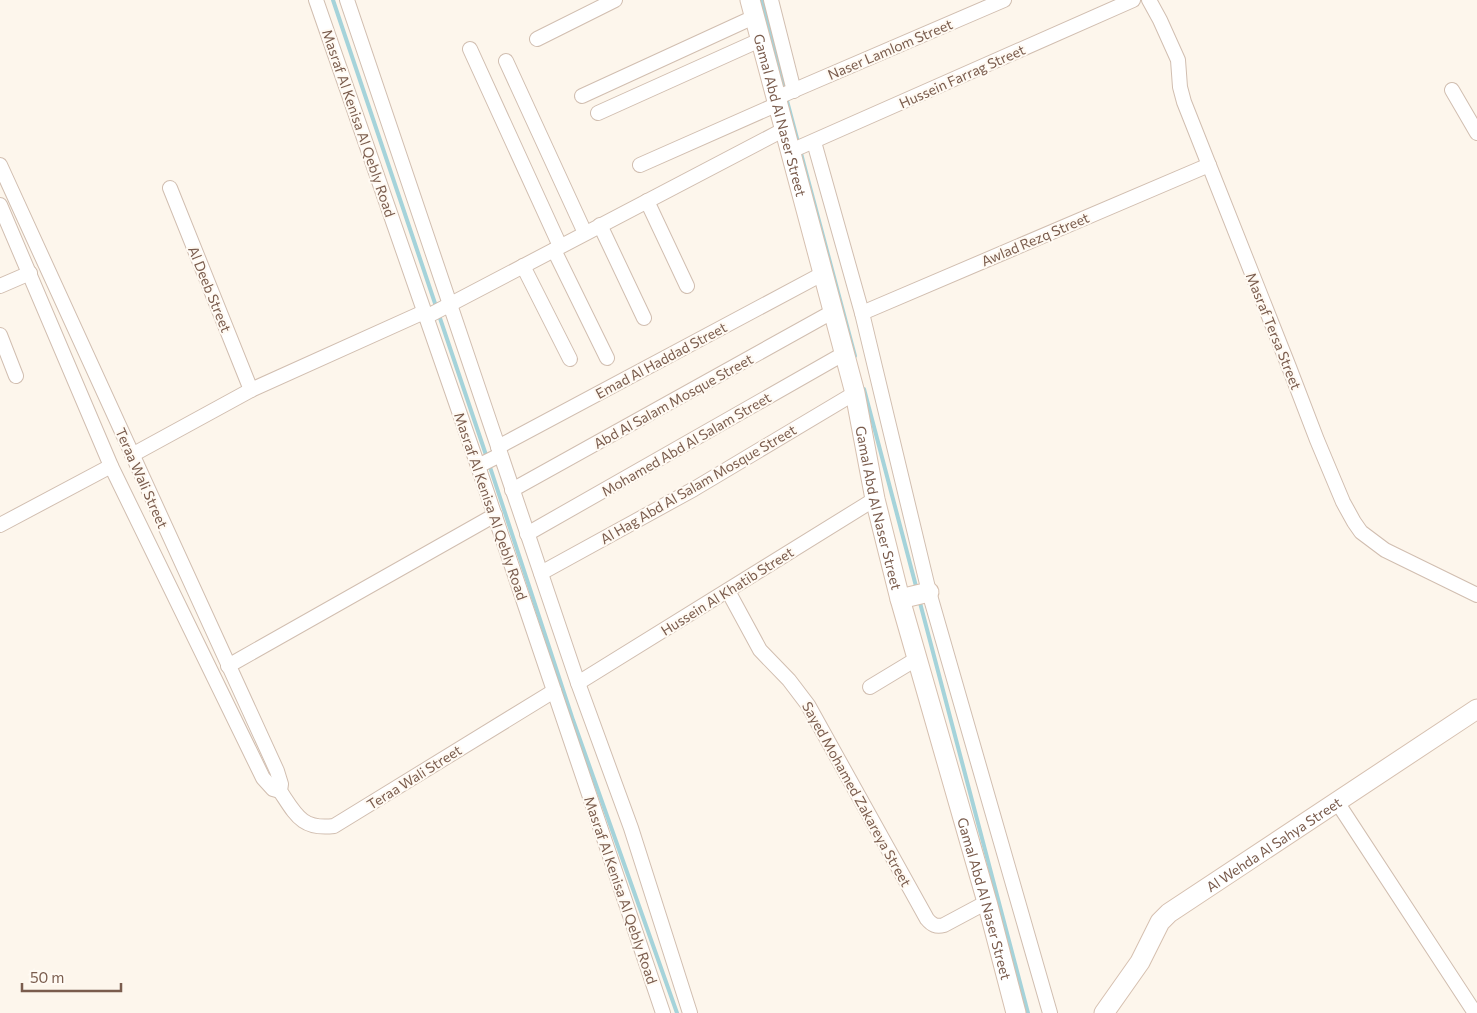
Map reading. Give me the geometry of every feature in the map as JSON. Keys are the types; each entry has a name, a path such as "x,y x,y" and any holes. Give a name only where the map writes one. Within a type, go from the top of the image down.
{"street":[{"name":"Masraf Al Kenisa Al Qebly Road","path":"316,0 478,466 663,1013"},
{"name":"Masraf Al Kenisa Al Qebly Road","path":"347,0 540,573 630,828 690,1013"},
{"path":"537,39 615,0"},
{"name":"Gamal Abd Al Naser Street","path":"770,0 784,97 785,129 801,147 862,313 927,592 1050,1013"},
{"name":"Naser Lamlom Street","path":"640,165 784,97 1004,0"},
{"name":"Hussein Farrag Street","path":"801,147 1133,0"},
{"name":"Masraf Tersa Street","path":"1152,1 1178,60 1180,87 1209,166 1289,366 1316,440 1343,502 1361,532 1386,550 1477,595"},
{"path":"582,96 752,9"},
{"name":"Gamal Abd Al Naser Street","path":"752,9 760,40 784,97"},
{"path":"598,113 760,40"},
{"path":"470,49 557,248 608,358"},
{"path":"506,61 585,233"},
{"path":"1452,90 1477,133"},
{"path":"132,455 251,390 449,304 785,129"},
{"name":"Gamal Abd Al Naser Street","path":"801,147 824,273 855,393 875,499 1016,1013"},
{"name":"Teraa Wali Street","path":"0,165 228,666 278,771 281,784 280,791"},
{"name":"Awlad Rezq Street","path":"862,313 1209,166"},
{"name":"Al Deeb Street","path":"170,188 251,390"},
{"path":"647,201 687,286"},
{"name":"Teraa Wali Street","path":"0,205 4,225 30,273 111,466 263,778 273,789 280,791 296,815 306,824 320,828 334,826 554,691"},
{"path":"600,226 644,318"},
{"path":"523,266 570,360"},
{"path":"0,286 30,273"},
{"name":"Emad Al Haddad Street","path":"478,466 499,451 824,273"},
{"name":"Abd Al Salam Mosque Street","path":"512,490 834,311"},
{"path":"0,335 16,376"},
{"name":"Mohamed Abd Al Salam Street","path":"527,534 845,353"},
{"name":"Al Hag Abd Al Salam Mosque Street","path":"540,573 694,489 855,393"},
{"path":"87,408 106,398"},
{"path":"0,525 111,466"},
{"name":"Hussein Al Khatib Street","path":"578,683 875,499"},
{"path":"228,666 495,516"},
{"name":"Sayed Mohamed Zakareya Street","path":"728,591 760,650 789,680 808,705 931,924 944,926 987,902"},
{"path":"903,598 927,592"},
{"path":"870,687 918,658"},
{"name":"Al Wehda Al Sahya Street","path":"1104,1013 1140,962 1157,926 1163,918 1477,709"},
{"path":"1337,802 1475,1013"}],"waterway":[{"path":"333,0 487,458"},
{"path":"762,0 785,90"},
{"path":"786,97 855,356"},
{"path":"864,389 917,590"},
{"path":"489,464 573,720 677,1013"},
{"path":"919,599 1028,1013"}]}
